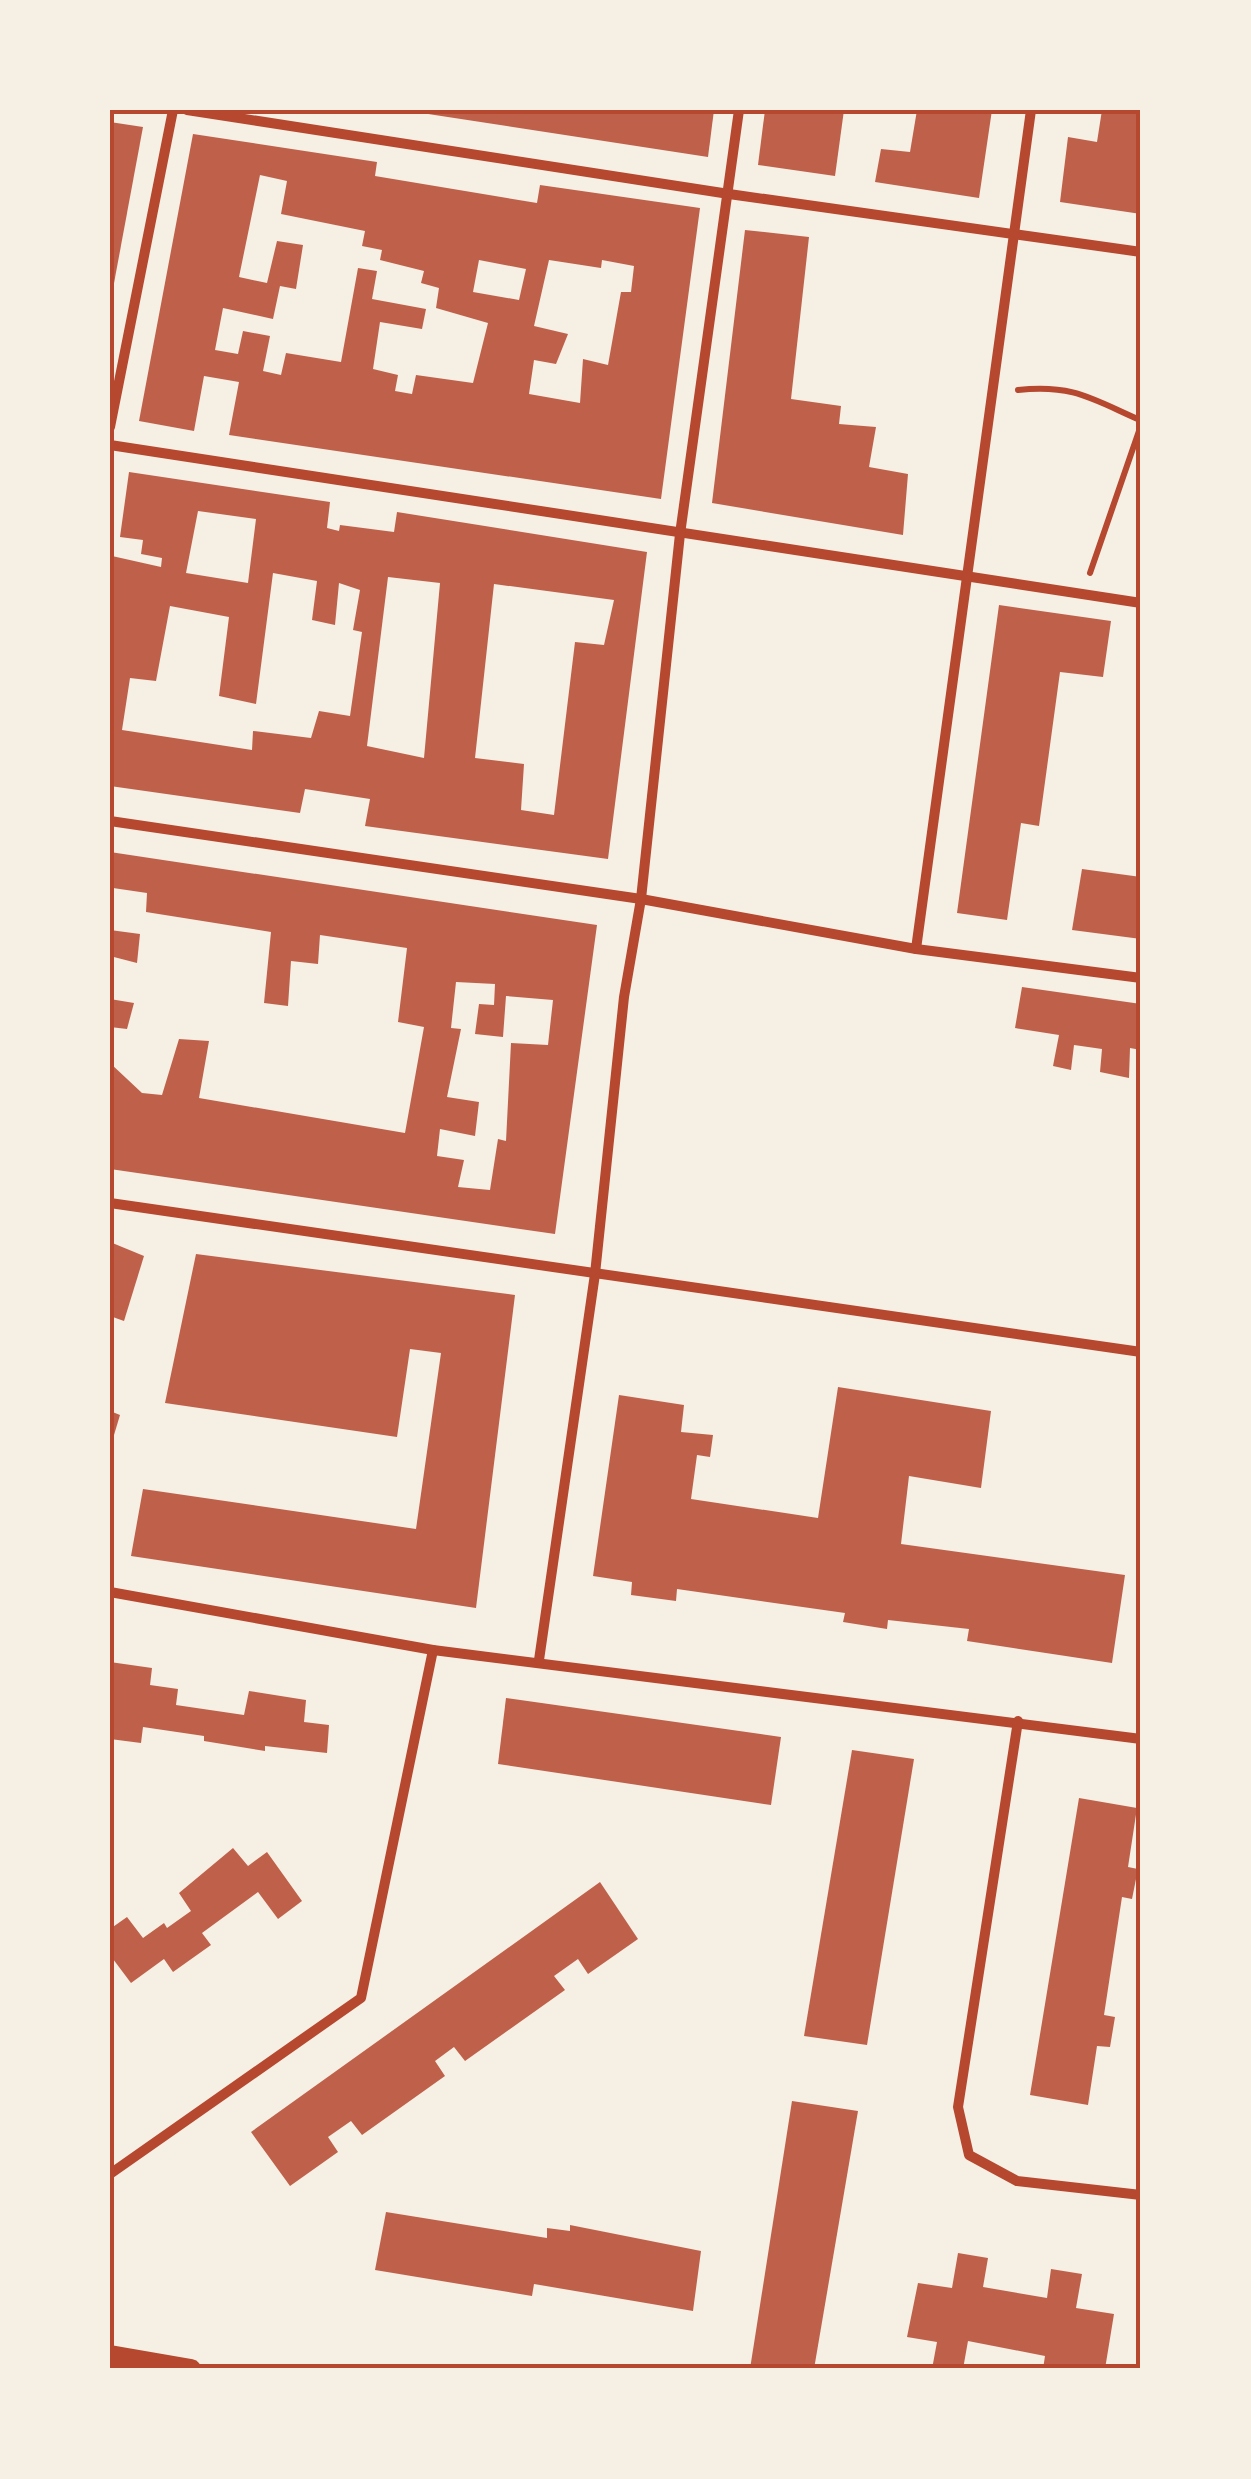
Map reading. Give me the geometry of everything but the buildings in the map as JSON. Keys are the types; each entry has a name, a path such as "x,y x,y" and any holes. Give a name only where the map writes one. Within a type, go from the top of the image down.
{"main road":[{"path":"110,2355 187,2369"}],"street":[{"path":"110,427 172,110"},
{"path":"187,110 728,194 1141,252"},
{"path":"539,1660 594,1274 624,997 641,898 680,534 739,110"},
{"path":"916,949 1031,110"},
{"path":"110,445 1141,603"},
{"path":"110,821 641,898 916,949 1141,978"},
{"path":"110,1203 1141,1352"},
{"path":"110,1592 433,1650 539,1660 1141,1738"},
{"path":"110,2174 360,1998 433,1650"},
{"path":"1018,1722 958,2107 969,2155 1018,2182 1141,2195"}],"path":[{"path":"992,392 1052,386 1077,392 1140,420"},
{"path":"1084,593 1141,408"}]}
